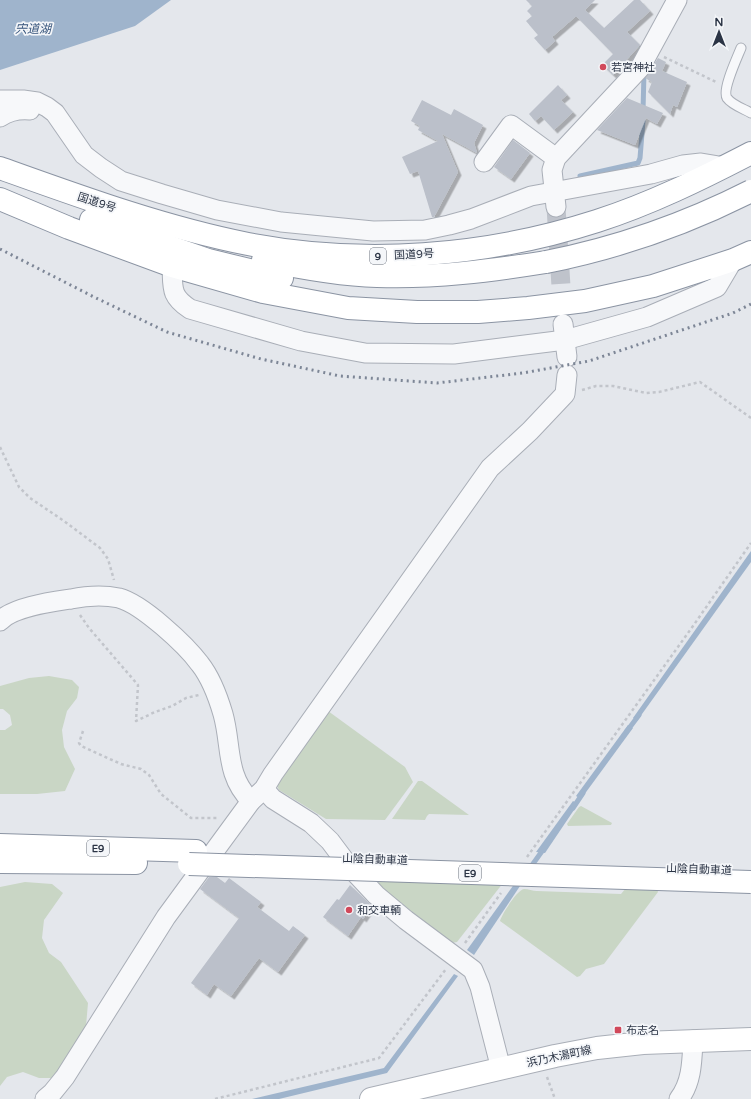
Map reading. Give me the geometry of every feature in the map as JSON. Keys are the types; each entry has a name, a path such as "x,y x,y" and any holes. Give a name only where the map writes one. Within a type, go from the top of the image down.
{"main road":[{"name":"国道9号","path":"0,168 142,217 247,244 304,252 396,256 448,252 504,244 552,234 597,221 646,204 688,186 751,153"},
{"path":"0,168 92,206 154,228 254,258 296,267 336,273 378,276 420,276 503,269 589,268 630,256 679,238 751,205"},
{"path":"0,187 208,260 253,272 294,280 336,287 370,290 460,289 505,284 586,254 629,242 669,227 751,191"},
{"path":"0,199 70,228 172,266 263,292 348,308 416,312 478,312 528,308 585,300 653,286 742,256"},
{"name":"山陰自動車道","path":"0,845 192,857 751,882"},
{"name":"山陰自動車道","path":"0,862 192,857 401,860 751,871"},
{"name":"浜乃木湯町線","path":"371,1099 555,1056 597,1048 693,1040 751,1039"}],"street":[{"path":"555,199 552,170 556,158 640,68 677,0"},
{"path":"0,100 23,100 37,102 48,107 61,122 84,155 121,181 217,210 281,222 373,231 425,230 471,219 531,196 555,199 683,165 701,163 725,167"},
{"path":"0,117 15,110 25,110 36,111 61,122"},
{"path":"484,162 511,125 556,158"},
{"path":"172,266 173,292 180,302 190,309 308,343 365,353 454,354 565,349 647,317 717,287 742,256"},
{"path":"45,1099 65,1077 166,917 277,768 490,468 530,432 565,394 565,349"},
{"path":"0,621 11,612 74,598 105,596 120,598 136,606 156,620 201,664 210,681 223,716 232,768 242,792 273,800 311,823 330,841 348,865 376,895 406,920 473,970 480,987 501,1069"},
{"path":"679,1099 687,1086 690,1073 693,1040"}],"lane":[{"path":"741,48 727,88 726,96 728,100 751,113"}],"path":[{"path":"649,50 727,88"},
{"path":"565,394 596,386 613,386 646,393 658,392 700,382 751,418"},
{"path":"0,447 19,487 30,498 100,548 108,559 120,598"},
{"path":"74,598 80,616 138,685 136,721 172,706 186,698 214,692"},
{"path":"83,731 79,743 80,746 121,764 141,769 149,775 161,794 191,818 231,819 235,823"},
{"path":"546,1075 555,1099"}],"green space":[{"path":"49,676 72,680 79,687 77,698 67,711 62,730 64,747 75,769 65,791 37,794 0,794 0,730 5,730 12,725 10,715 3,709 0,709 0,686 29,678"},
{"path":"328,711 405,767 413,782 385,820 326,819 279,790 277,781"},
{"path":"418,781 422,781 469,815 429,814 425,820 392,819"},
{"path":"581,806 612,823 611,825 568,826 567,824"},
{"path":"379,879 503,883 457,942 452,943 379,886"},
{"path":"25,882 52,884 63,893 44,920 42,938 49,953 61,962 88,1003 86,1026 62,1067 51,1078 39,1078 23,1072 7,1077 0,1086 0,887"},
{"path":"626,888 657,889 658,892 604,964 586,969 580,976 577,977 500,921 514,898 521,890 524,889 537,891 621,894"}],"water":[{"name":"宍道湖","path":"0,0 171,0 135,26 0,70"},
{"path":"751,551 751,562 637,721 633,718"},
{"path":"628,725 633,728 581,799 576,796"},
{"path":"573,801 578,804 545,853 536,852"},
{"path":"515,883 520,886 474,955 467,950"},
{"path":"454,974 458,976 387,1073 279,1099 252,1099 384,1068"}],"building":[{"path":"526,0 595,0 585,10 604,28 634,0 640,0 650,11 627,32 640,45 613,75 602,65 613,54 577,17 575,17 552,37 555,41 545,50 534,38 538,35 526,21 532,16 527,11 532,6"},
{"path":"658,58 666,62 662,71 687,82 677,107 673,105 670,114 648,92 652,82 645,78"},
{"path":"558,85 567,95 561,100 573,112 554,130 541,116 535,121 529,114"},
{"path":"627,98 663,113 657,124 646,118 635,145 597,130"},
{"path":"422,100 451,115 454,109 483,125 474,143 477,153 442,134 458,172 434,217 432,217 418,171 410,174 402,157 438,141 418,130 420,126 411,121"},
{"path":"513,140 530,153 511,179 494,167"},
{"path":"209,877 217,877 225,883 229,878 261,902 257,907 289,931 293,926 305,935 278,972 259,958 231,996 214,984 207,995 191,983 239,918 200,889"},
{"name":"和交車輌","path":"350,885 372,906 363,919 361,917 348,936 323,917 337,899 339,900"}],"waterway":[{"path":"643,111 644,73"},
{"path":"580,176 638,163 640,158 643,121"},
{"path":"627,731 639,715"},
{"path":"573,808 583,793"},
{"path":"530,868 545,847"}],"tunnel":[{"path":"556,207 563,318"}],"railway":[{"path":"0,249 167,332 261,359 340,376 437,383 523,373 589,361 733,313 751,304"}],"place":[{"name":"若宮神社","path":"603,67"},
{"name":"和交車輌","path":"349,910"},
{"name":"布志名","path":"618,1030"}]}
